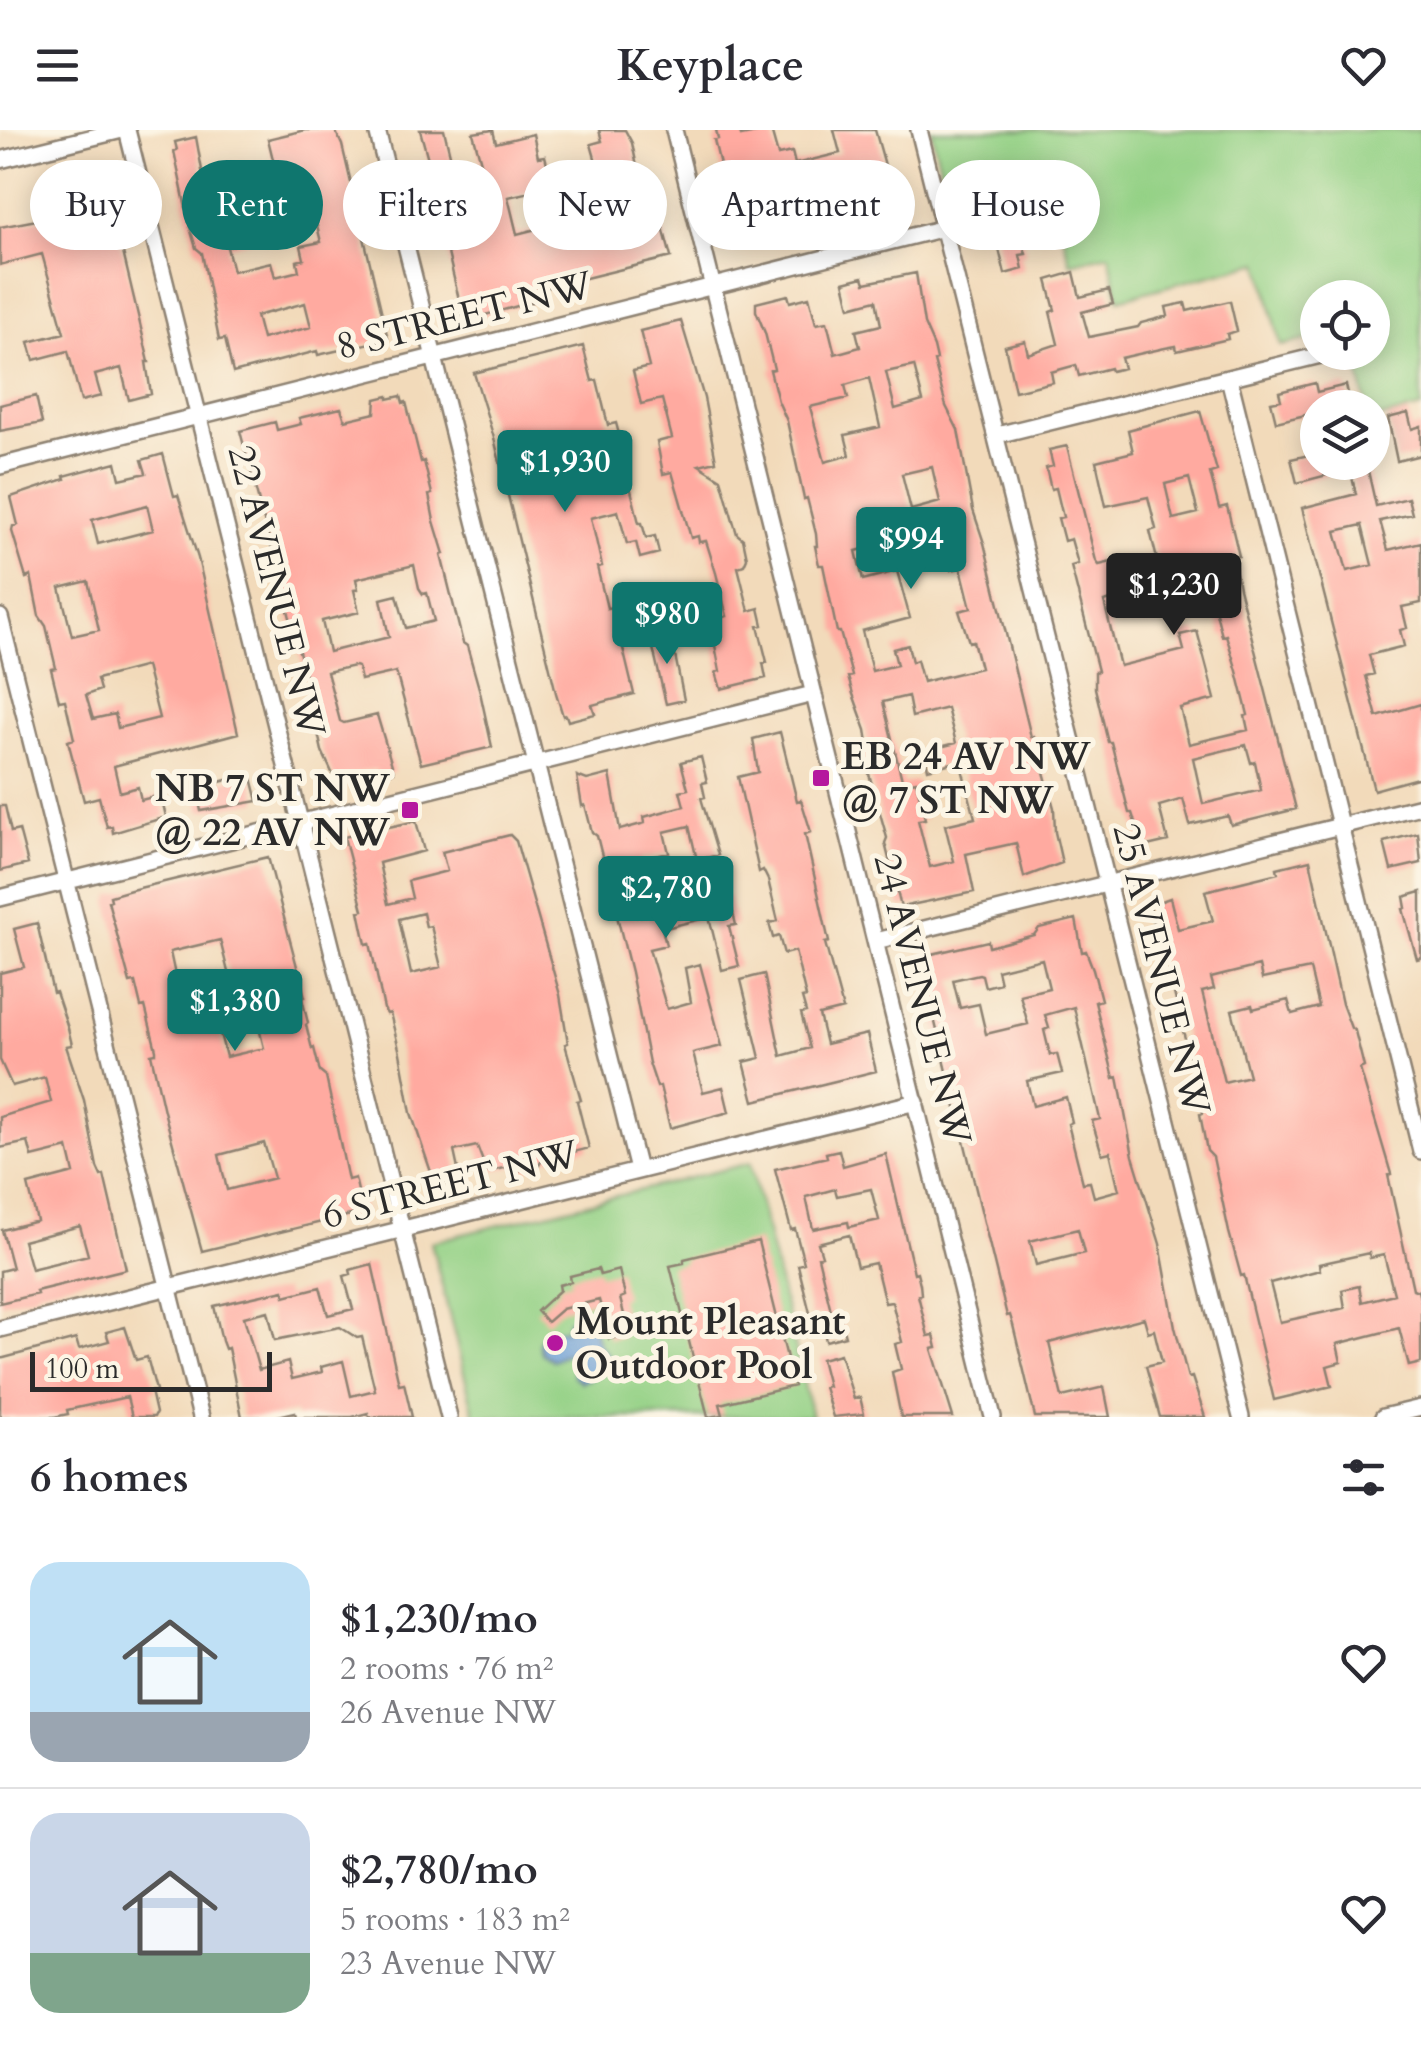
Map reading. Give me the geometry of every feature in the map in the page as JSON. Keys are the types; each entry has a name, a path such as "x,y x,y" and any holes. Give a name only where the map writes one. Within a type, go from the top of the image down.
{"street":[{"path":"0,160 124,130"},
{"name":"22 AVENUE NW","path":"124,130 200,415 449,1417"},
{"path":"377,130 638,1170"},
{"name":"24 AVENUE NW","path":"674,130 994,1417"},
{"name":"25 AVENUE NW","path":"919,130 935,193"},
{"name":"8 STREET NW","path":"0,466 935,230"},
{"name":"25 AVENUE NW","path":"950,250 1241,1417"},
{"path":"996,434 1300,360"},
{"path":"1229,378 1421,1152"},
{"path":"0,617 201,1417"},
{"path":"0,898 813,694"},
{"path":"876,941 1421,806"},
{"name":"6 STREET NW","path":"0,1329 916,1102"},
{"path":"1383,1417 1421,1408"}],"green space":[{"path":"931,130 1421,130 1421,408 1390,416 1390,390 1363,390 1358,370 1390,370 1390,280 1300,280 1300,341 1281,346 1260,262 1119,299 1109,254 1070,263 1067,250 1100,250 1100,160 938,160"},
{"path":"750,1163 812,1417 475,1417 431,1242"}],"water":[{"path":"577,1314 590,1317 598,1343 614,1362 609,1370 581,1382 573,1376 572,1351 552,1360 541,1353 539,1342 549,1329 566,1330 568,1321"}],"building":[{"path":"305,130 335,130 346,160 343,250 367,250 388,339 318,355 317,351 233,373 225,339 219,340 198,250 228,250 233,271 271,262 275,277 299,271 297,261 304,259 302,250 323,250 323,160 273,160 268,139","holes":["305,303 311,327 262,339 256,316"]},
{"path":"420,130 444,130 451,160 428,160"},
{"path":"493,130 496,143 533,134 538,157 545,156 546,160 523,160 523,194 508,197 517,234 523,232 523,250 667,250 667,242 671,257 533,291 535,301 464,321 447,250 503,250 503,160 480,160 473,133"},
{"path":"599,130 625,130 636,160 595,160 591,144 602,141"},
{"path":"716,130 739,130 741,136 771,130 778,155 792,152 794,160 719,160 714,140 718,139"},
{"path":"834,130 875,130 884,160 811,160 840,153"},
{"path":"196,137 200,160 182,160 182,190 175,142"},
{"path":"30,221 30,250 122,250 149,362 151,394 129,400 121,368 95,375 101,396 81,401 68,351 34,360 29,342 64,333 42,254 0,265 0,227"},
{"path":"999,250 1025,250 1026,254 1020,255 1023,269 1005,274"},
{"path":"1074,272 1080,297 1109,290 1113,304 1082,312 1089,337 1168,316 1166,307 1185,303 1187,311 1230,301 1237,331 1227,334 1228,339 1177,351 1176,346 1121,358 1124,368 1111,371 1110,368 1079,376 1076,365 1051,372 1053,382 1015,391 1005,346 1025,341 1028,354 1058,344 1047,280"},
{"path":"916,273 924,324 934,347 946,406 958,430 973,510 1031,737 1034,736 1054,808 1062,863 1024,877 1016,843 966,854 974,892 901,907 862,749 869,748 866,730 848,677 852,676 837,632 823,565 819,565 816,534 756,311 756,303 788,295 790,302 809,297 816,324 827,322 835,354 860,347 856,331 881,325 876,300 850,307 844,282 863,277 865,283","holes":["914,366 923,401 895,409 886,372","869,378 880,427 845,435 850,455 825,462 810,407 848,398 845,385","932,467 940,502 911,510 902,474","907,538 915,568 949,560 951,570 961,568 971,608 959,611 980,668 923,682 908,645 893,649 897,665 872,671 862,631 910,618 897,571 863,580 856,551","908,696 912,717 947,708 956,743 924,751 928,769 960,761 975,818 945,825 954,861 930,867 918,820 925,819 916,781 903,784 883,702"]},
{"path":"681,321 704,398 716,461 699,465 721,479 737,534 743,539 747,558 738,567 749,611 759,608 763,625 758,626 767,662 763,663 766,678 721,689 716,672 720,671 714,619 727,616 716,573 706,541 699,542 698,536 691,538 672,472 663,474 657,442 672,438 662,399 641,404 633,371 649,367 640,331"},
{"path":"583,346 592,381 597,380 608,425 616,423 620,438 612,440 624,487 630,486 639,523 646,538 655,536 659,553 640,558 636,542 627,544 618,511 591,518 607,608 613,607 634,694 592,705 595,714 568,721 556,693 494,438 474,373"},
{"path":"1315,383 1317,390 1300,390 1300,416 1276,422 1271,402 1281,400 1279,392"},
{"path":"36,396 42,423 0,431 0,405"},
{"path":"401,396 406,402 421,462 424,461 444,554 441,555 492,747 421,764 396,672 361,680 358,667 354,666 327,672 340,721 377,715 394,772 376,776 375,769 335,779 322,751 240,431 275,422 277,430 301,424 299,418 341,408 345,420 375,413 376,399","holes":["414,565 419,588 427,593 434,621 406,628 397,595 381,599 389,637 329,652 322,621 359,612 356,579"]},
{"path":"1200,411 1217,471 1210,473 1219,508 1227,506 1239,556 1233,557 1239,588 1296,809 1231,825 1228,816 1190,825 1183,799 1159,806 1168,841 1143,847 1129,813 1095,688 1098,671 1071,566 1078,564 1071,539 1064,541 1058,518 1063,517 1046,468 1053,466 1049,450 1067,446 1096,561 1099,565 1124,559 1134,594 1104,602 1120,666 1184,650 1180,635 1197,631 1215,699 1180,708 1189,744 1248,730 1248,715 1213,601 1170,611 1150,531 1156,529 1148,497 1106,506 1096,461 1133,452 1128,430","holes":["1189,478 1198,513 1173,519 1165,484","1246,745 1251,763 1255,762 1261,790 1203,804 1193,758"]},
{"path":"1408,413 1412,429 1421,426 1421,455 1397,461 1390,418"},
{"path":"163,454 174,496 178,495 198,558 238,733 114,766 120,792 138,787 141,800 161,795 166,817 113,833 112,826 107,827 99,797 84,801 68,741 74,739 65,700 59,701 51,669 56,668 46,626 39,616 31,576 26,578 12,531 18,525 11,497 65,479 64,476 116,462 120,479 146,473 142,460","holes":["147,505 153,530 98,544 92,520","88,581 99,630 72,636 60,588","146,666 159,718 118,728 115,714 93,719 86,695 100,690 97,679"]},
{"path":"1300,457 1300,480 1308,480 1297,483 1291,459"},
{"path":"1353,480 1370,480 1376,506 1408,498 1412,514 1380,521 1388,550 1421,542 1421,603 1402,607 1407,628 1400,630 1404,646 1369,655 1374,674 1366,676 1377,717 1421,704 1421,777 1374,790 1302,508 1356,494","holes":["1362,525 1372,565 1347,571 1336,531"]},
{"path":"670,630 684,700 666,704 650,635"},
{"path":"780,732 797,801 801,800 811,832 805,834 829,942 825,943 843,1009 819,1015 826,1044 867,1034 876,1071 754,1101 744,1062 760,1058 741,980 764,974 781,1056 810,1048 801,1013 806,1012 802,998 806,997 795,951 784,954 779,936 773,938 769,923 778,921 768,880 763,870 759,872 738,777 758,772 753,739"},
{"path":"701,757 707,782 702,783 705,797 701,798 718,855 697,860 689,826 664,832 669,853 641,859 642,870 627,874 637,917 665,910 661,895 679,891 682,906 729,896 736,925 729,926 739,966 722,970 709,917 662,929 666,945 649,949 667,1009 691,1002 685,968 700,964 722,1046 693,1053 703,1092 723,1087 729,1112 670,1128 660,1086 657,1087 649,1063 597,836 592,832 585,805 582,806 577,776 587,780 610,774 620,830 645,823 644,817 684,806 680,791 688,789 681,762"},
{"path":"251,774 258,801 201,811 196,788"},
{"path":"0,806 5,806 11,832 19,830 28,864 0,871"},
{"path":"416,821 424,851 379,863 388,904 412,898 408,881 447,871 442,852 510,835 516,841 560,995 568,1043 565,1044 589,1148 542,1160 538,1167 521,1170 520,1164 487,1172 477,1146 454,1151 459,1174 455,1175 456,1182 436,1187 411,1113 400,1053 390,1013 384,1009 370,943 366,944 359,911 363,910 344,837","holes":["423,913 426,927 431,926 441,967 411,974 399,919"]},
{"path":"1418,833 1421,863 1391,870 1384,842"},
{"path":"268,857 305,997 302,998 312,1049 320,1072 326,1077 348,1180 355,1178 363,1212 202,1251 164,1111 145,1006 141,1007 135,982 130,983 108,901 110,896","holes":["220,940 229,976 178,989 170,952","263,1006 269,1030 260,1032 264,1048 226,1057 216,1018","264,1143 274,1178 227,1190 219,1155"]},
{"path":"1310,860 1342,1004 1355,1031 1364,1067 1360,1069 1391,1174 1388,1175 1413,1289 1418,1291 1421,1302 1421,1363 1409,1366 1399,1328 1337,1344 1341,1362 1327,1366 1332,1386 1274,1400 1213,1157 1207,1151 1200,1114 1203,1113 1173,989 1158,951 1150,905 1170,898 1178,929 1213,921 1205,891 1278,873 1277,868","holes":["1259,966 1262,979 1310,969 1319,1007 1292,1014 1288,1000 1232,1010 1249,1076 1224,1082 1202,992 1214,989 1211,978","1369,1253 1370,1258 1384,1255 1394,1294 1362,1302 1359,1286 1342,1290 1345,1308 1280,1322 1270,1283 1320,1270 1319,1264"]},
{"path":"1421,892 1421,958 1417,959 1403,909 1404,897"},
{"path":"1076,919 1082,952 1086,951 1093,969 1101,1000 1095,1002 1114,1078 1118,1077 1133,1156 1160,1244 1175,1327 1188,1378 1192,1377 1205,1417 1160,1417 1146,1366 1162,1362 1154,1330 1148,1332 1144,1318 1049,1343 1062,1397 1104,1387 1110,1417 1035,1417 919,957 988,941 989,947 1034,935 1039,928","holes":["1042,959 1049,988 1020,995 1028,1024 986,1034 979,1004 960,1008 953,980 979,974 985,987 1000,983 997,970","1074,1007 1100,1119 1092,1121 1102,1154 1110,1152 1119,1190 1094,1197 1090,1182 1083,1183 1068,1124 1072,1122 1066,1097 1033,1106 1027,1081 1062,1073 1057,1054 1050,1055 1045,1015","1078,1229 1084,1253 1036,1265 1030,1241"]},
{"path":"37,923 53,993 56,992 68,1028 72,1045 66,1046 84,1100 97,1167 104,1175 126,1269 0,1303 0,1271 12,1268 2,1230 37,1221 28,1185 74,1173 68,1148 32,1157 28,1142 0,1148 0,1117 51,1102 45,1077 12,1086 0,1060 0,973 24,967 14,929","holes":["80,1226 88,1255 31,1269 23,1241"]},
{"path":"839,1150 843,1166 886,1154 914,1273 917,1272 920,1284 918,1295 928,1336 934,1335 937,1348 932,1349 953,1417 901,1417 892,1372 901,1369 895,1344 902,1342 892,1302 885,1303 875,1263 857,1267 849,1235 818,1243 833,1319 840,1317 845,1336 826,1341 820,1314 811,1317 798,1265 804,1263 775,1169 827,1157 826,1153","holes":["835,1189 837,1196 871,1189 879,1220 813,1229 806,1197"]},
{"path":"758,1241 794,1386 720,1404 723,1415 708,1417 670,1266"},
{"path":"372,1264 399,1384 404,1383 412,1417 369,1417 368,1413 352,1417 296,1417 295,1412 274,1417 242,1417 228,1348 222,1341 214,1306 284,1290 285,1296 320,1287 328,1315 353,1309 344,1276 351,1274 350,1270","holes":["268,1311 275,1340 340,1327 362,1337 375,1390 351,1396 343,1361 321,1367 322,1372 292,1379 288,1362 259,1370 244,1317"]},
{"path":"598,1269 600,1275 619,1270 627,1327 621,1328 622,1336 609,1339 599,1300 562,1309 547,1322 537,1311 560,1290 559,1285 571,1282 570,1276"},
{"path":"125,1327 136,1360 147,1357 156,1390 151,1391 154,1417 132,1417 127,1397 67,1410 68,1414 54,1417 0,1417 0,1359 76,1339 79,1349 109,1341 106,1332"},
{"path":"840,1354 854,1399 860,1397 864,1414 833,1417 821,1359"}],"place":[{"name":"EB 24 AV NW @ 7 ST NW","path":"821,778"},
{"name":"NB 7 ST NW @ 22 AV NW","path":"410,810"},
{"name":"Mount Pleasant Outdoor Pool","path":"555,1343"}]}
